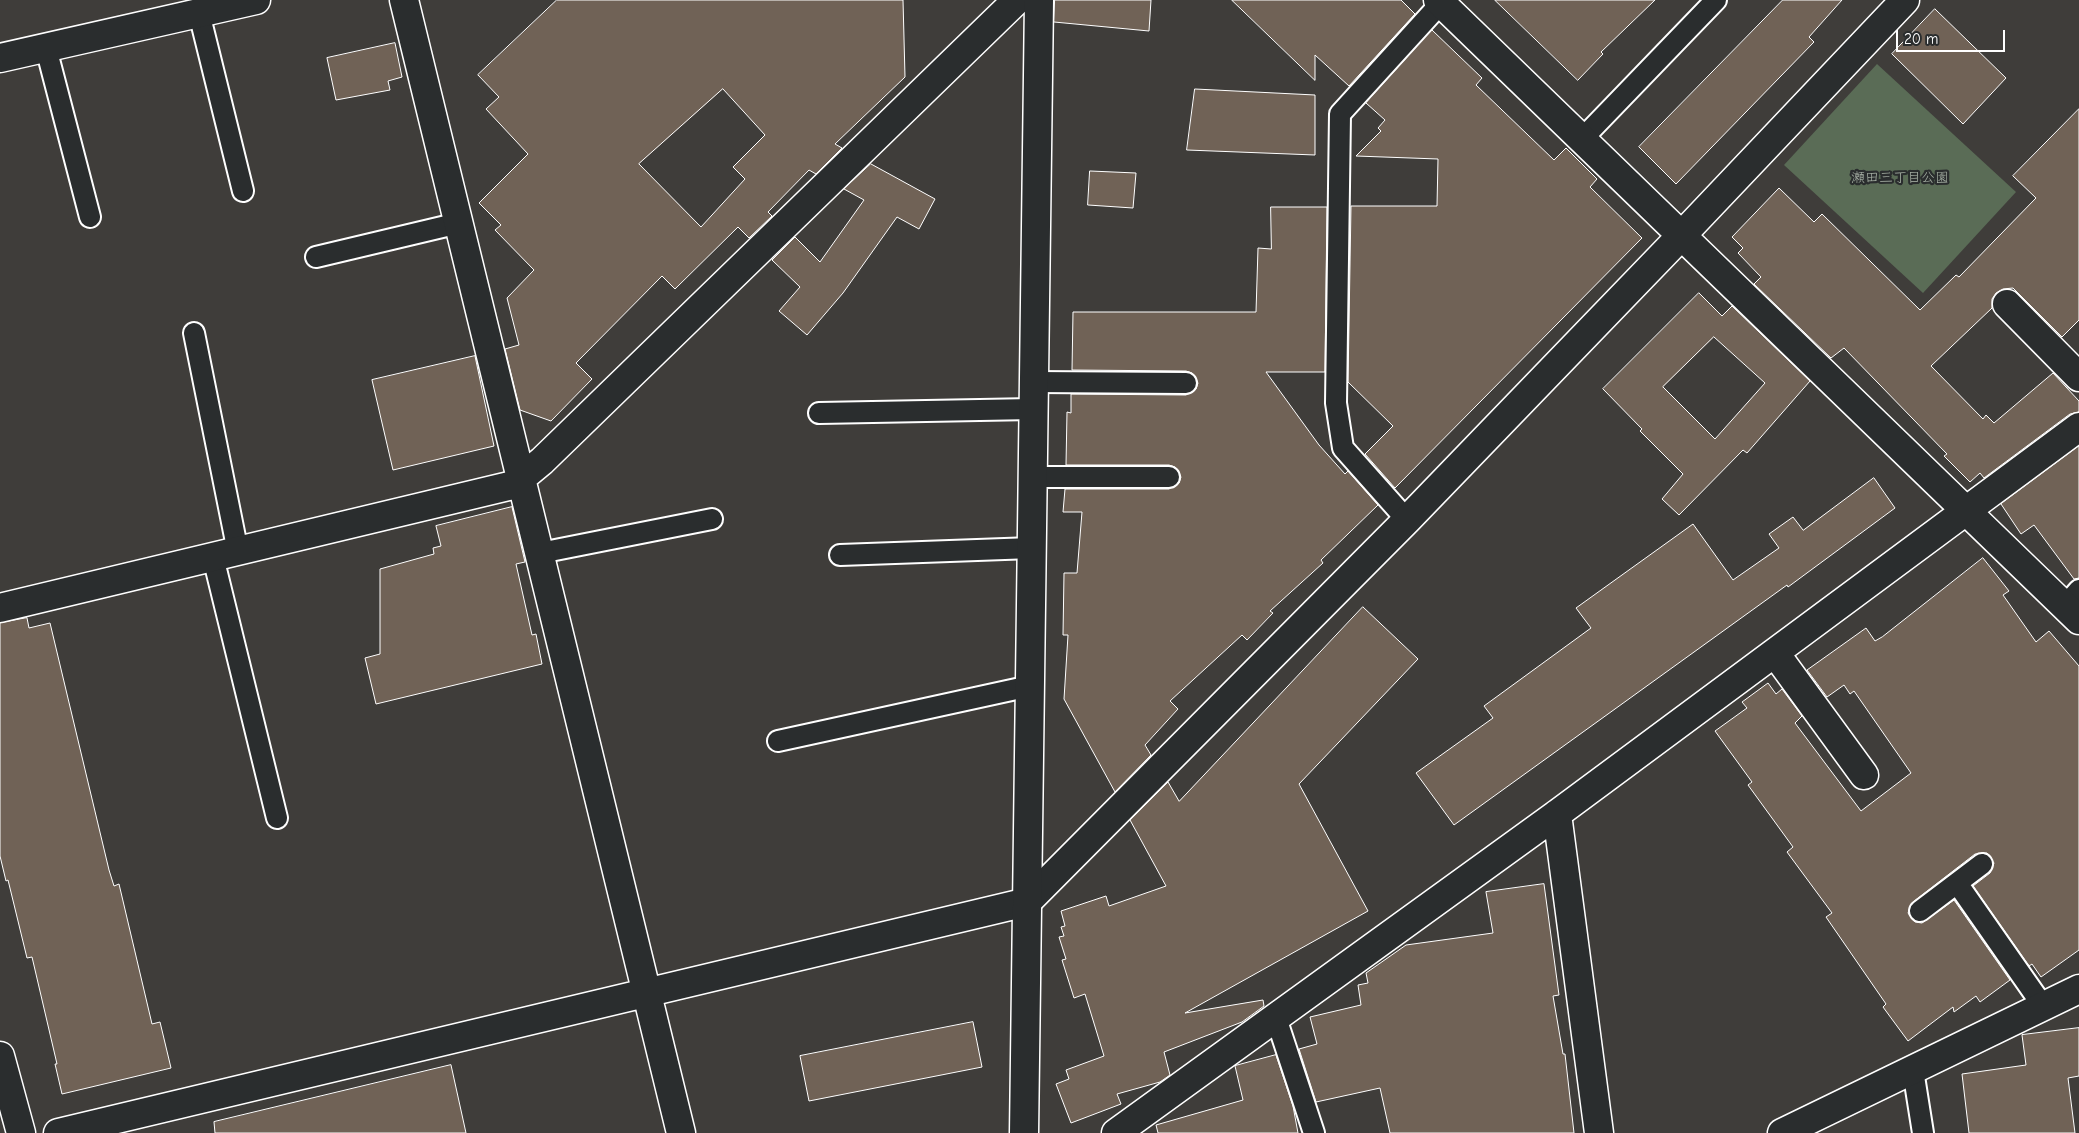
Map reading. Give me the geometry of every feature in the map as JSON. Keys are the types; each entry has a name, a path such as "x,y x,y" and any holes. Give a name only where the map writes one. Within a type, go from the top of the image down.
{"street":[{"path":"0,58 256,0"},
{"path":"404,0 681,1133"},
{"path":"0,608 513,485 542,461 1017,0"},
{"path":"1024,1133 1039,0"},
{"path":"58,1133 1027,902 1408,520 1682,236 1905,0"},
{"path":"1440,2 1966,511 2074,606"},
{"path":"2006,304 2079,377"},
{"path":"1116,1133 1557,814 2079,427"},
{"path":"1775,653 1864,775"},
{"path":"1557,814 1599,1133"},
{"path":"1782,1133 2079,989"},
{"path":"0,1056 21,1133"}],"lane":[{"path":"1582,139 1716,0"},
{"path":"1408,520 1343,448 1338,421 1336,403 1340,114 1440,2"},
{"path":"199,13 243,191"},
{"path":"46,48 90,217"},
{"path":"316,257 459,223"},
{"path":"194,332 226,554 277,818"},
{"path":"1033,382 1186,383"},
{"path":"819,413 1033,409"},
{"path":"1032,477 1169,477"},
{"path":"540,553 712,519"},
{"path":"840,555 1032,548"},
{"path":"778,741 1030,686"},
{"path":"1920,911 1982,864"},
{"path":"1957,883 2044,1006"},
{"path":"1276,1018 1314,1133"},
{"path":"1913,1070 1923,1133"}],"green space":[{"name":"瀬田三丁目公園","path":"1877,64 2016,192 1923,293 1784,165"}],"building":[{"path":"557,0 903,0 905,77 835,144 842,148 816,174 809,170 768,212 772,216 749,238 738,227 675,289 662,276 576,363 592,379 551,421 520,410 505,349 519,345 507,298 534,270 495,230 501,225 479,203 528,154 486,109 499,97 478,75","holes":["723,89 765,135 733,167 745,179 701,227 639,164"]},
{"path":"1055,0 1151,0 1149,31 1054,22"},
{"path":"1232,0 1401,0 1415,14 1349,86 1315,55 1315,80"},
{"path":"1495,0 1655,0 1601,52 1603,54 1578,80"},
{"path":"1783,0 1842,0 1809,37 1814,42 1676,184 1639,147"},
{"path":"1935,9 2006,78 1963,124 1892,54"},
{"path":"1432,30 1482,78 1476,85 1554,160 1566,148 1597,179 1590,187 1642,238 1395,488 1365,454 1393,426 1348,382 1351,206 1437,206 1438,159 1356,156 1381,131 1378,128 1385,120 1366,103"},
{"path":"395,43 402,77 388,81 390,90 336,100 327,58"},
{"path":"1195,89 1315,95 1315,155 1187,150"},
{"path":"2079,109 2079,320 2062,337 2013,288 2003,289 1996,293 1992,299 1992,308 1931,366 1983,419 1986,415 1994,423 2053,373 2079,401 2079,412 2070,414 1984,478 1980,473 1970,482 1944,456 1947,454 1844,348 1831,358 1754,284 1761,277 1738,253 1743,248 1732,237 1779,188 1814,222 1822,214 1920,310 1956,275 1959,277 2036,198 2013,176"},
{"path":"871,164 935,199 919,229 897,217 843,293 807,335 779,311 800,287 772,260 795,237 820,262 864,200 844,189"},
{"path":"1090,171 1136,173 1133,208 1088,205"},
{"path":"1271,207 1327,207 1325,372 1266,372 1319,445 1345,474 1348,471 1378,505 1321,560 1323,563 1270,611 1273,613 1247,640 1242,635 1170,701 1178,709 1145,745 1151,755 1115,792 1064,699 1068,635 1063,635 1064,573 1077,573 1082,512 1063,512 1065,489 1169,489 1179,483 1181,477 1175,467 1169,465 1066,465 1067,412 1071,413 1071,394 1186,395 1196,389 1198,383 1192,373 1186,371 1072,370 1073,312 1256,312 1258,248 1271,249"},
{"path":"1699,293 1722,316 1732,306 1810,381 1747,453 1743,450 1679,515 1662,499 1683,474 1640,431 1642,429 1603,389","holes":["1714,337 1765,383 1715,439 1663,387"]},
{"path":"475,356 494,446 393,470 372,380"},
{"path":"2079,446 2079,578 2074,579 2034,525 2021,534 2001,504"},
{"path":"1874,478 1895,508 1788,587 1787,585 1454,825 1416,773 1493,718 1484,706 1591,628 1576,608 1693,524 1733,580 1779,548 1769,534 1793,517 1803,530"},
{"path":"512,507 525,562 516,564 532,635 536,634 542,664 376,704 365,658 380,654 380,569 434,554 433,548 441,546 436,526"},
{"path":"1983,558 2009,591 2003,595 2036,642 2049,631 2079,666 2079,950 2041,977 2032,964 2029,966 1973,886 1990,873 1994,863 1987,853 1975,854 1913,902 1908,913 1915,922 1922,923 1954,900 2010,980 1980,1002 1976,996 1954,1012 1953,1007 1908,1041 1883,1007 1886,1004 1826,917 1832,913 1787,852 1793,847 1748,785 1752,782 1715,731 1747,708 1742,702 1768,683 1776,694 1782,689 1802,716 1795,723 1861,811 1911,773 1854,691 1850,694 1844,685 1827,697 1807,670 1866,628 1875,641 1882,637"},
{"path":"1363,607 1418,659 1299,784 1368,911 1185,1013 1263,1000 1264,1006 1242,1022 1164,1052 1170,1075 1160,1082 1117,1094 1121,1104 1071,1123 1056,1084 1069,1079 1066,1070 1104,1056 1085,994 1074,998 1062,960 1066,959 1059,937 1064,936 1061,927 1065,926 1061,911 1106,896 1109,906 1166,886 1130,820 1168,782 1179,801"},
{"path":"27,618 29,628 50,623 109,870 114,886 119,884 152,1024 160,1022 171,1068 62,1094 55,1064 57,1064 32,957 27,958 8,880 6,881 0,856 0,623"},
{"path":"1544,884 1559,995 1553,996 1563,1054 1565,1054 1574,1133 1390,1133 1380,1088 1316,1102 1299,1049 1317,1044 1310,1017 1361,1005 1358,985 1368,983 1366,973 1406,945 1493,933 1486,892"},
{"path":"973,1022 982,1067 809,1101 800,1056"},
{"path":"2079,1028 2079,1076 2068,1078 2075,1133 1969,1133 1962,1074 2026,1065 2022,1035"},
{"path":"1276,1055 1293,1106 1298,1133 1158,1133 1156,1125 1243,1100 1235,1066"},
{"path":"451,1065 466,1133 215,1133 214,1122"}]}
